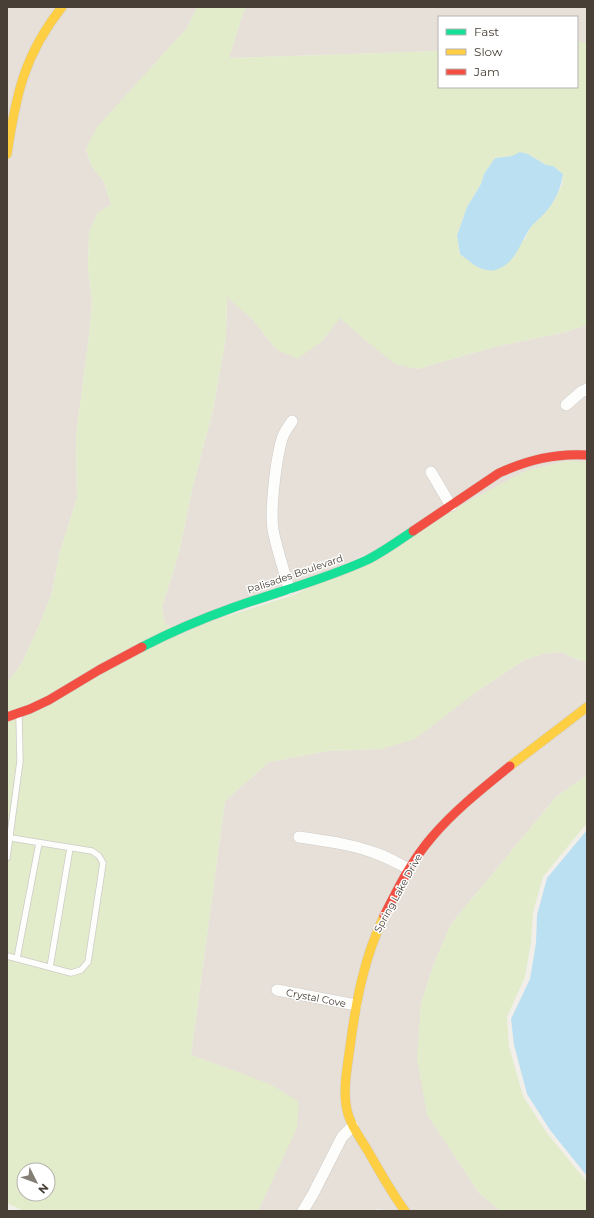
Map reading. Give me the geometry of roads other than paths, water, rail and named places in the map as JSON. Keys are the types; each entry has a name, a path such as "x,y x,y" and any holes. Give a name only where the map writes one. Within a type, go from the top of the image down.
{"street":[{"path":"7,154 17,93 24,72 41,34 57,8"},
{"path":"566,405 580,392 587,389"},
{"path":"289,589 275,540 272,519 280,445 283,434 292,421"},
{"name":"Palisades Boulevard","path":"7,717 49,700 99,670 148,644 188,626 231,608 334,574 368,559 388,548 499,473 514,466 546,456 563,454 587,455"},
{"path":"431,472 450,506"},
{"name":"Spring Lake Drive","path":"406,1211 381,1175 353,1126 348,1114 346,1081 356,1005 366,960 386,912 409,869 437,831 460,807 488,783 563,727 587,707"},
{"path":"298,837 357,847 379,854 409,869"},
{"name":"Crystal Cove","path":"277,990 356,1005"},
{"path":"303,1211 342,1137 353,1126"}],"lane":[{"path":"7,858 11,838 20,761 19,713"},
{"path":"7,956 71,973 81,970 88,962 103,863 99,856 92,851 11,838"},
{"path":"17,958 39,843"},
{"path":"50,967 70,848"}],"water":[{"path":"520,152 528,154 546,165 553,166 563,174 561,185 552,204 530,228 516,253 508,263 495,270 485,270 476,266 460,254 457,235 467,207 481,184 484,174 495,158 512,156"},
{"path":"587,830 587,1176 550,1130 527,1094 514,1045 511,1019 530,979 536,943 537,915 547,878"}]}
